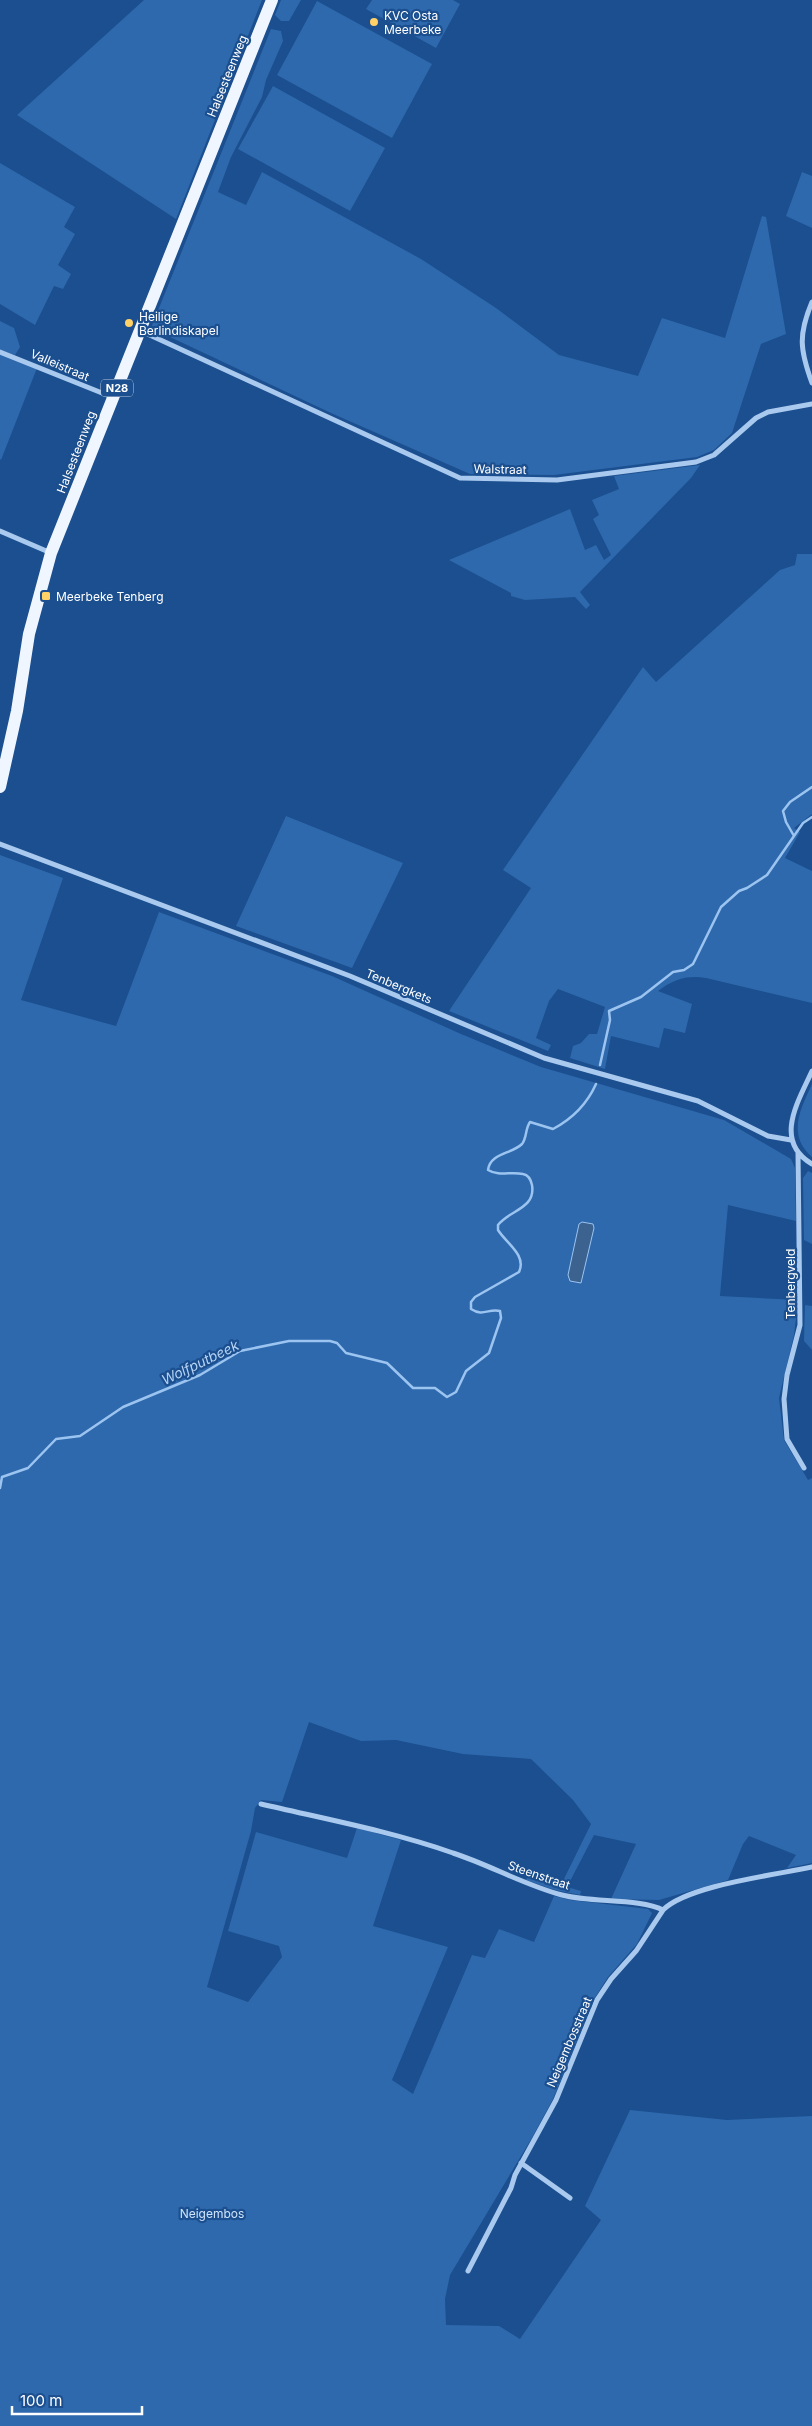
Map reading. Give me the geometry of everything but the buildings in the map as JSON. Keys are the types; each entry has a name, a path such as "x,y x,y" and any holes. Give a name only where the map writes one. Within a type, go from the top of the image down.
{"main road":[{"name":"Halsesteenweg","path":"0,787 18,711 30,634 52,553 112,397 141,331 272,0"}],"street":[{"path":"812,302 804,323 800,344 812,383"},
{"name":"Walstraat","path":"141,331 460,478 558,480 696,462 714,455 756,418 768,412 812,404"},
{"name":"Valleistraat","path":"0,352 112,397"},
{"path":"0,531 52,553"},
{"name":"Tenbergkets","path":"0,844 350,976 544,1058 698,1101 768,1136 791,1140"},
{"path":"812,1071 796,1107 791,1140 798,1153 812,1164"},
{"name":"Tenbergveld","path":"798,1153 800,1324 787,1375 784,1398 787,1439 804,1468"},
{"name":"Steenstraat","path":"261,1804 358,1826 453,1852 529,1884 570,1897 646,1904 663,1910"},
{"path":"663,1910 676,1900 708,1890 812,1867"},
{"name":"Neigembosstraat","path":"468,2272 511,2188 521,2163 548,2117 597,2000 611,1979 640,1946 663,1910"},
{"path":"521,2163 570,2198"}],"green space":[{"path":"144,0 262,0 176,219 17,115"},
{"path":"281,0 301,0 289,21 281,21 275,15"},
{"path":"372,0 453,0 460,4 436,48 366,9"},
{"path":"317,1 432,64 392,138 277,75"},
{"path":"271,29 281,31 283,41 266,80 262,97 231,157 218,192 246,205 262,172 421,259 496,308 559,355 638,376 662,318 725,338 762,216 766,217 786,334 761,344 732,433 714,450 697,457 554,475 470,474 331,413 151,328"},
{"path":"273,86 385,148 350,211 238,149"},
{"path":"0,163 75,207 64,227 75,234 58,265 71,274 63,289 54,286 35,325 0,304"},
{"path":"802,172 812,176 812,228 786,216"},
{"path":"0,321 14,328 20,347 15,355 0,350"},
{"path":"0,354 37,368 1,460 0,459"},
{"path":"700,465 691,478 580,592 590,605 586,609 575,597 525,600 511,596 511,593 449,560 570,509 585,550 596,545 604,560 611,555 593,519 599,515 592,500 619,489 614,476"},
{"path":"797,554 812,554 812,814 794,828 800,832 785,858 812,871 812,1003 706,978 693,977 681,979 670,983 658,991 692,1004 685,1033 664,1028 659,1048 611,1036 605,1069 570,1058 573,1046 581,1043 589,1034 597,1034 605,1007 558,989 549,1001 536,1038 551,1045 548,1051 449,1011 531,888 503,870 643,667 656,682 780,570 795,565"},
{"path":"286,816 403,863 352,968 236,926"},
{"name":"Neigembos","path":"0,855 63,878 21,1000 116,1026 159,912 332,976 461,1034 541,1067 724,1120 791,1159 795,1168 796,1221 728,1205 720,1296 798,1300 794,1335 779,1398 784,1440 808,1480 812,1478 812,1863 787,1868 796,1855 749,1836 743,1844 728,1880 659,1900 611,1899 636,1844 594,1835 567,1887 581,1891 580,1895 555,1890 526,1880 528,1876 560,1887 591,1824 573,1800 531,1759 463,1754 396,1740 361,1741 309,1722 282,1802 261,1800 255,1808 251,1831 207,1987 248,2002 282,1957 279,1946 228,1931 256,1832 347,1858 357,1828 401,1840 373,1926 448,1947 392,2080 413,2094 472,1955 485,1958 499,1929 534,1942 554,1896 570,1900 648,1909 652,1913 637,1944 608,1977 594,1999 553,2099 450,2275 445,2299 446,2325 499,2326 520,2339 601,2220 585,2206 630,2110 727,2120 812,2116 812,2426 0,2426"},
{"path":"812,1084 812,1157 804,1149 800,1140 798,1122 803,1103"},
{"path":"808,1171 812,1173 812,1244 804,1240 803,1178"},
{"path":"805,1305 812,1306 812,1350 804,1341"}],"shaded area":[{"path":"582,1222 593,1224 594,1228 581,1283 570,1281 568,1275 579,1224"}],"waterway":[{"path":"794,836 786,822 783,811 790,802 812,787"},
{"name":"Wolfputbeek","path":"600,1065 610,1020 609,1011 641,997 673,972 684,970 693,964 721,907 739,891 767,875 803,823 812,817"},
{"name":"Wolfputbeek","path":"0,1488 2,1477 28,1468 56,1439 80,1436 123,1407 200,1375 240,1351 289,1341 330,1341 337,1343 346,1353 387,1363 413,1388 435,1388 447,1397 456,1392 466,1371 489,1353 501,1318 500,1311 479,1312 471,1309 471,1302 475,1297 519,1272 521,1266 518,1255 498,1230 498,1225 526,1204 532,1193 532,1183 526,1175 492,1172 488,1170 490,1164 497,1157 522,1144 530,1122 553,1129 566,1121 583,1104 596,1084"}],"place":[{"name":"KVC Osta Meerbeke","path":"374,22"},
{"name":"Heilige Berlindiskapel","path":"129,323"},
{"name":"Meerbeke Tenberg","path":"46,596"}]}
